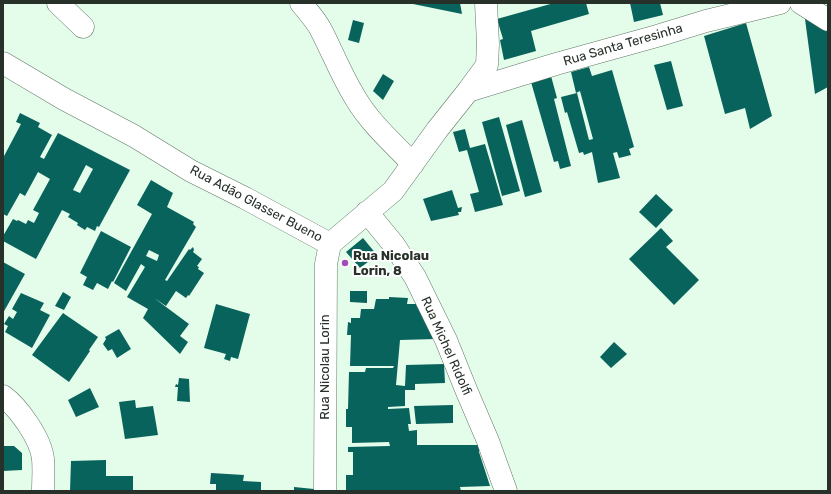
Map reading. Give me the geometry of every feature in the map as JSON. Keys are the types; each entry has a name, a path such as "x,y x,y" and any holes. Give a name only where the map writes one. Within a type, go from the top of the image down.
{"street":[{"path":"58,3 83,28"},
{"path":"301,3 313,17 321,30 356,100 368,117 413,164"},
{"name":"Rua Adão Glasser Bueno","path":"3,63 64,99 134,136 191,171 245,198 330,244 393,191 437,130 487,65 488,44 486,3"},
{"name":"Rua Santa Teresinha","path":"468,91 706,21 780,3"},
{"path":"801,3 828,20"},
{"name":"Rua Michel Ridolfi","path":"367,212 394,245 418,284 446,340 488,441 506,491"},
{"name":"Rua Nicolau Lorin","path":"325,491 326,264 330,244"},
{"path":"8,408 28,425 38,443 44,458 43,491"}],"building":[{"path":"460,3 462,14 413,4"},
{"path":"554,3 586,3 589,14 531,31 536,51 504,60 500,40 503,39 497,19"},
{"path":"630,3 660,3 663,15 634,22"},
{"path":"805,19 828,24 828,87 815,94"},
{"path":"353,20 364,23 359,43 348,40"},
{"path":"746,23 772,116 750,129 745,108 725,114 704,36"},
{"path":"671,61 683,106 667,110 654,65"},
{"path":"589,67 592,76 612,70 634,147 629,149 631,155 619,158 617,152 613,153 620,178 598,183 592,152 584,155 583,152 579,153 561,97 577,93 589,140 593,139 580,91 576,93 571,72"},
{"path":"383,74 394,81 383,100 373,91"},
{"path":"551,76 557,98 554,99 571,166 560,169 558,161 554,162 531,82"},
{"path":"20,113 40,123 38,127 52,135 40,157 44,159 58,133 130,170 99,227 97,226 95,231 87,227 85,230 77,225 78,223 68,217 70,214 62,210 36,259 3,241 3,236 13,219 26,224 28,220 34,223 39,213 33,210 50,179 38,172 25,196 20,193 7,216 3,214 3,158 21,124 16,122","holes":["86,165 93,169 80,193 73,190"]},
{"path":"499,117 520,191 502,196 482,122"},
{"path":"522,120 542,192 525,197 506,125"},
{"path":"465,129 470,148 485,144 503,205 475,212 470,194 479,192 467,150 459,152 453,132"},
{"path":"151,180 173,193 167,207 194,222 193,224 196,227 165,280 167,281 189,249 190,250 193,247 193,252 202,259 197,266 199,267 198,269 204,273 189,296 188,295 186,298 176,291 166,306 154,298 189,324 180,336 188,342 180,354 143,318 148,309 127,297 145,267 141,264 126,291 114,283 152,214 137,205","holes":["149,250 159,255 157,261 146,256"]},
{"path":"452,190 458,208 462,207 461,212 458,212 459,215 431,221 423,199"},
{"path":"656,194 673,210 656,228 639,212"},
{"path":"661,228 673,241 666,247 699,280 674,305 629,259"},
{"path":"101,231 131,247 108,289 97,283 93,290 83,285 87,277 80,273"},
{"path":"363,238 377,255 360,268 346,252"},
{"path":"3,262 25,274 3,313"},
{"path":"350,291 367,291 367,303 350,302"},
{"path":"63,292 71,297 64,310 55,306"},
{"path":"21,293 44,303 40,310 50,315 32,348 5,332 8,326 4,324 9,316 13,319 17,312 12,309"},
{"path":"389,297 408,298 407,304 420,304 435,339 400,340 396,385 405,386 406,365 444,364 445,383 415,384 415,390 405,390 405,406 388,407 388,409 409,408 411,424 408,424 409,431 417,430 417,445 479,445 479,452 490,486 460,487 461,491 346,491 346,475 353,475 353,452 348,452 348,447 390,446 389,442 352,443 352,427 346,427 349,372 365,372 366,368 393,368 394,366 350,366 351,335 347,335 348,322 351,323 351,318 360,318 361,309 374,309 376,299 389,299"},
{"path":"216,304 250,314 238,359 231,357 230,361 224,359 226,354 204,348"},
{"path":"63,313 98,337 69,382 32,355"},
{"path":"119,329 131,349 117,358 112,349 108,351 103,344 106,339 105,337"},
{"path":"614,342 627,354 611,368 600,357"},
{"path":"179,378 189,379 190,402 177,401 178,387 175,387 176,384 178,385"},
{"path":"90,388 99,407 76,417 68,400"},
{"path":"135,400 136,408 153,406 158,435 125,439 119,402"},
{"path":"453,405 453,423 416,424 414,406"},
{"path":"3,446 14,446 22,453 22,470 3,471"},
{"path":"106,460 106,476 133,476 133,491 70,491 71,461"},
{"path":"211,473 244,475 243,481 261,482 261,491 216,491 216,484 210,484"},
{"path":"294,487 314,489 314,491 294,491"}],"place":[{"name":"Rua Nicolau Lorin, 8","path":"345,263"}]}
